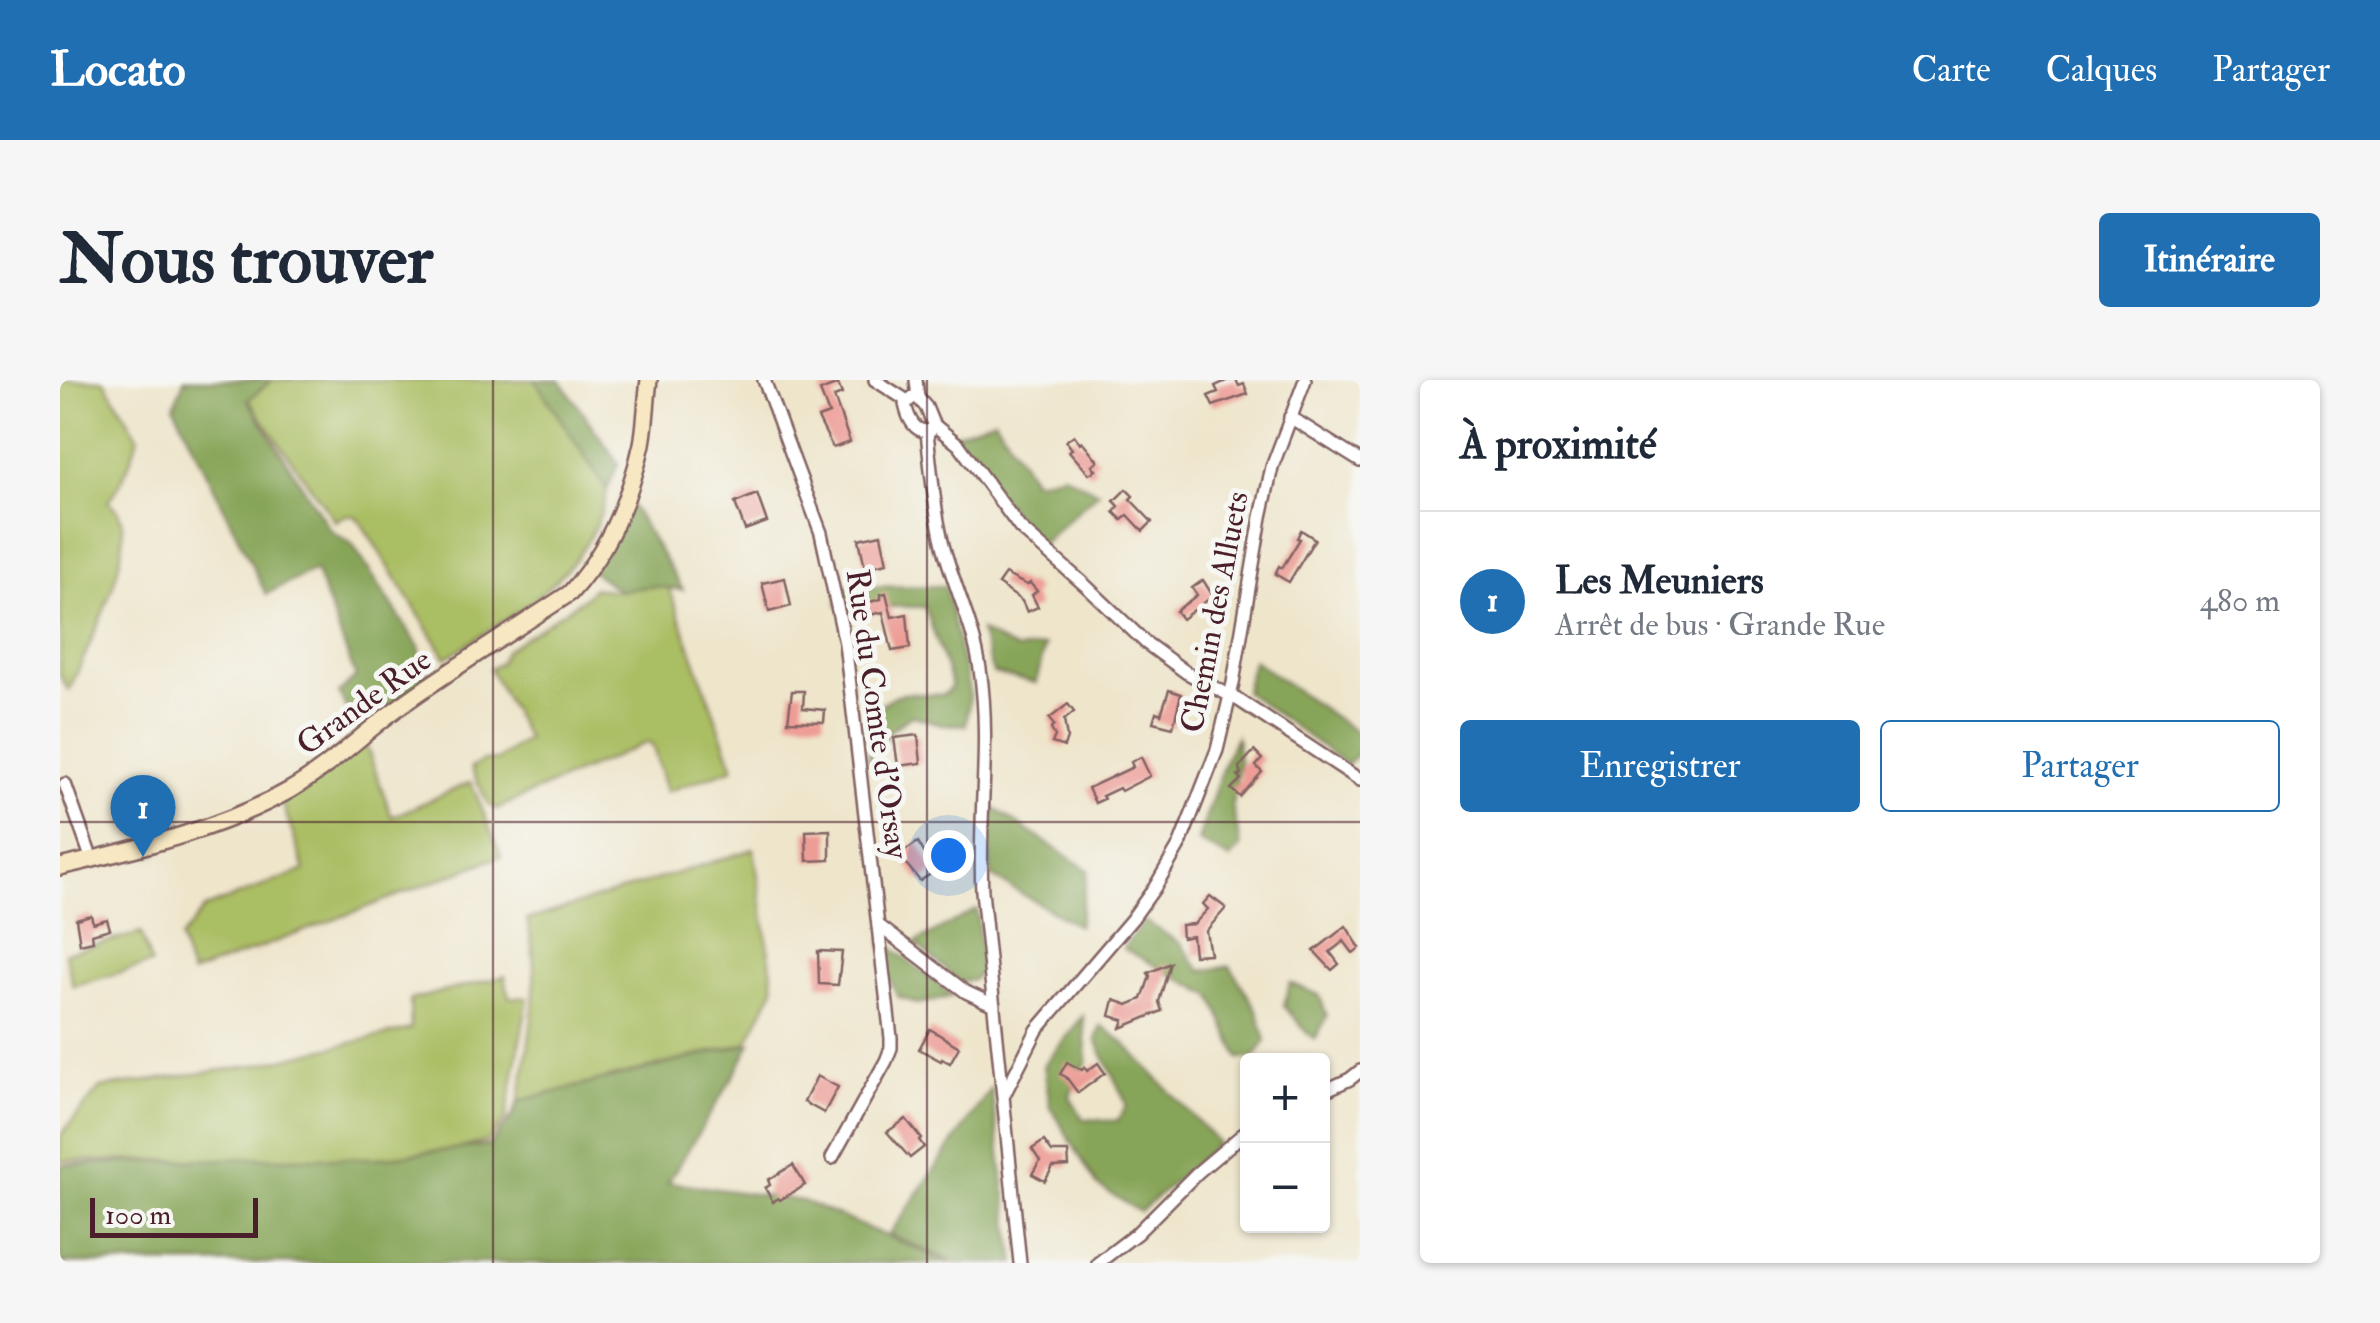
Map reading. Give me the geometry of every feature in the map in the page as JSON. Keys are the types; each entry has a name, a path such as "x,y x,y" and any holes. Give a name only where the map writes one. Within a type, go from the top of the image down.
{"street":[{"name":"Grande Rue","path":"60,868 149,846 278,796 326,766 400,706 570,594 606,542 631,486 643,440 648,380"},
{"name":"Rue du Comte d'Orsay","path":"764,380 822,533 844,643 891,1048 832,1158"},
{"path":"875,380 926,406 944,546 976,644 984,715 980,852 1020,1263"},
{"path":"916,380 906,411 915,427 930,428 959,445 1020,528 1146,643 1187,673 1229,694 1360,780"},
{"name":"Chemin des Alluets","path":"1003,1097 1038,1030 1132,920 1180,844 1216,750 1272,467 1306,380"},
{"path":"1290,418 1360,461"},
{"path":"65,784 92,860"},
{"path":"878,924 966,992 994,1005"},
{"path":"1330,1088 1360,1071"},
{"path":"1098,1263 1136,1234 1240,1137"}],"green space":[{"path":"60,380 104,380 138,436 126,470 108,501 118,512 123,529 116,575 69,691 60,676"},
{"path":"184,380 272,380 248,400 330,530 352,544 419,647 426,678 358,732 339,693 356,677 315,570 266,594 174,406"},
{"path":"272,380 535,380 607,490 598,520 584,547 545,590 446,658 360,521 345,515 335,521 248,399"},
{"path":"535,380 560,380 618,463 607,490"},
{"path":"995,419 1034,481 1063,474 1098,492 1039,546 952,434"},
{"path":"628,500 683,590 651,586 620,591 591,571"},
{"path":"651,586 669,588 734,768 666,792 653,747 648,742 496,809 488,804 471,768 483,761 497,760 527,739 490,669 500,663 506,650 593,588 620,591"},
{"path":"945,586 970,695 966,725 941,724 911,715 890,731 868,762 873,720 883,704 901,694 943,695 952,686 925,607 838,606 838,587"},
{"path":"980,631 1017,650 1045,646 1036,683 993,673"},
{"path":"1253,660 1360,735 1360,751 1347,765 1245,691"},
{"path":"1236,737 1239,761 1232,805 1241,847 1230,859 1198,841"},
{"path":"366,745 392,817 471,782 501,856 191,974 180,939 205,908 305,870 282,802"},
{"path":"986,803 1088,870 1078,926 991,876"},
{"path":"754,849 774,988 747,1043 519,1101 534,988 527,920"},
{"path":"977,909 982,971 972,980 960,982 915,943"},
{"path":"1145,921 1181,944 1201,971 1230,966 1258,1012 1266,1041 1257,1053 1240,1053 1239,1058 1212,996 1123,948"},
{"path":"141,933 151,964 73,986 65,953"},
{"path":"882,940 953,996 918,1004 897,996"},
{"path":"505,976 509,997 528,998 506,1119 488,1141 378,1158 60,1161 60,1136 100,1088 256,1065 411,1029 410,1000"},
{"path":"1290,983 1319,995 1327,1016 1315,1039 1284,1006"},
{"path":"1083,1016 1087,1062 1070,1097 1083,1119 1117,1121 1127,1105 1096,1040 1101,1026 1121,1040 1218,1143 1140,1212 1097,1185 1050,1106 1044,1065"},
{"path":"751,1043 668,1182 803,1201 951,1263 60,1263 60,1165 378,1158 490,1145 519,1101"},
{"path":"991,1088 1015,1263 956,1263 889,1235"}],"building":[{"path":"1236,380 1239,386 1244,384 1248,394 1213,406 1208,396 1218,392 1215,386"},
{"path":"838,384 842,394 834,397 850,442 833,448 818,418 829,414 820,391"},
{"path":"1074,435 1098,461 1092,465 1096,470 1089,474 1069,451 1072,449 1066,441"},
{"path":"1126,489 1133,496 1130,499 1152,522 1143,531 1128,515 1122,520 1114,512 1119,506 1114,501"},
{"path":"757,494 767,522 745,530 735,503"},
{"path":"1301,530 1315,539 1289,582 1275,574 1300,539 1297,538"},
{"path":"881,534 887,563 865,568 859,539"},
{"path":"1005,574 1030,583 1037,591 1032,595 1038,607 1027,612 1022,601 998,584"},
{"path":"785,578 791,606 769,612 762,583"},
{"path":"1203,580 1213,596 1182,619 1176,611 1197,595 1192,588"},
{"path":"886,593 892,617 907,614 910,648 892,651 883,612 869,615 866,603 881,599 881,594"},
{"path":"1169,690 1181,694 1173,727 1153,722 1156,712 1161,714"},
{"path":"792,691 804,691 803,708 825,710 824,722 788,721"},
{"path":"1068,704 1074,712 1064,720 1064,747 1052,743 1054,725 1049,719"},
{"path":"918,735 921,763 898,766 894,738"},
{"path":"1254,751 1262,759 1256,766 1262,772 1240,797 1231,789 1241,779 1239,767"},
{"path":"1141,757 1150,776 1102,796 1104,799 1095,803 1088,788 1133,767 1131,762"},
{"path":"830,830 830,860 807,861 806,831"},
{"path":"918,842 935,871 920,881 899,855"},
{"path":"1210,896 1226,908 1206,931 1210,954 1194,955 1192,936 1182,938 1181,925 1194,924 1208,909 1203,904"},
{"path":"91,915 93,923 107,919 110,929 92,934 93,941 80,944 76,919"},
{"path":"1346,926 1360,948 1353,953 1344,941 1330,952 1339,964 1332,970 1314,951"},
{"path":"818,951 842,952 838,985 819,984"},
{"path":"1170,963 1159,1002 1162,1011 1121,1028 1124,1020 1110,1016 1114,1000 1128,1005 1142,999 1148,973"},
{"path":"930,1029 959,1047 950,1063 919,1049"},
{"path":"1067,1062 1087,1071 1098,1063 1105,1073 1078,1093 1060,1074"},
{"path":"817,1076 838,1087 824,1113 804,1102"},
{"path":"906,1119 924,1147 910,1158 887,1132"},
{"path":"1044,1141 1052,1152 1068,1152 1069,1166 1053,1167 1045,1181 1032,1174 1040,1161 1032,1149"},
{"path":"793,1165 805,1185 773,1202 765,1188 770,1185 768,1180"}],"place":[{"name":"Les Meuniers","path":"143,857"}]}
